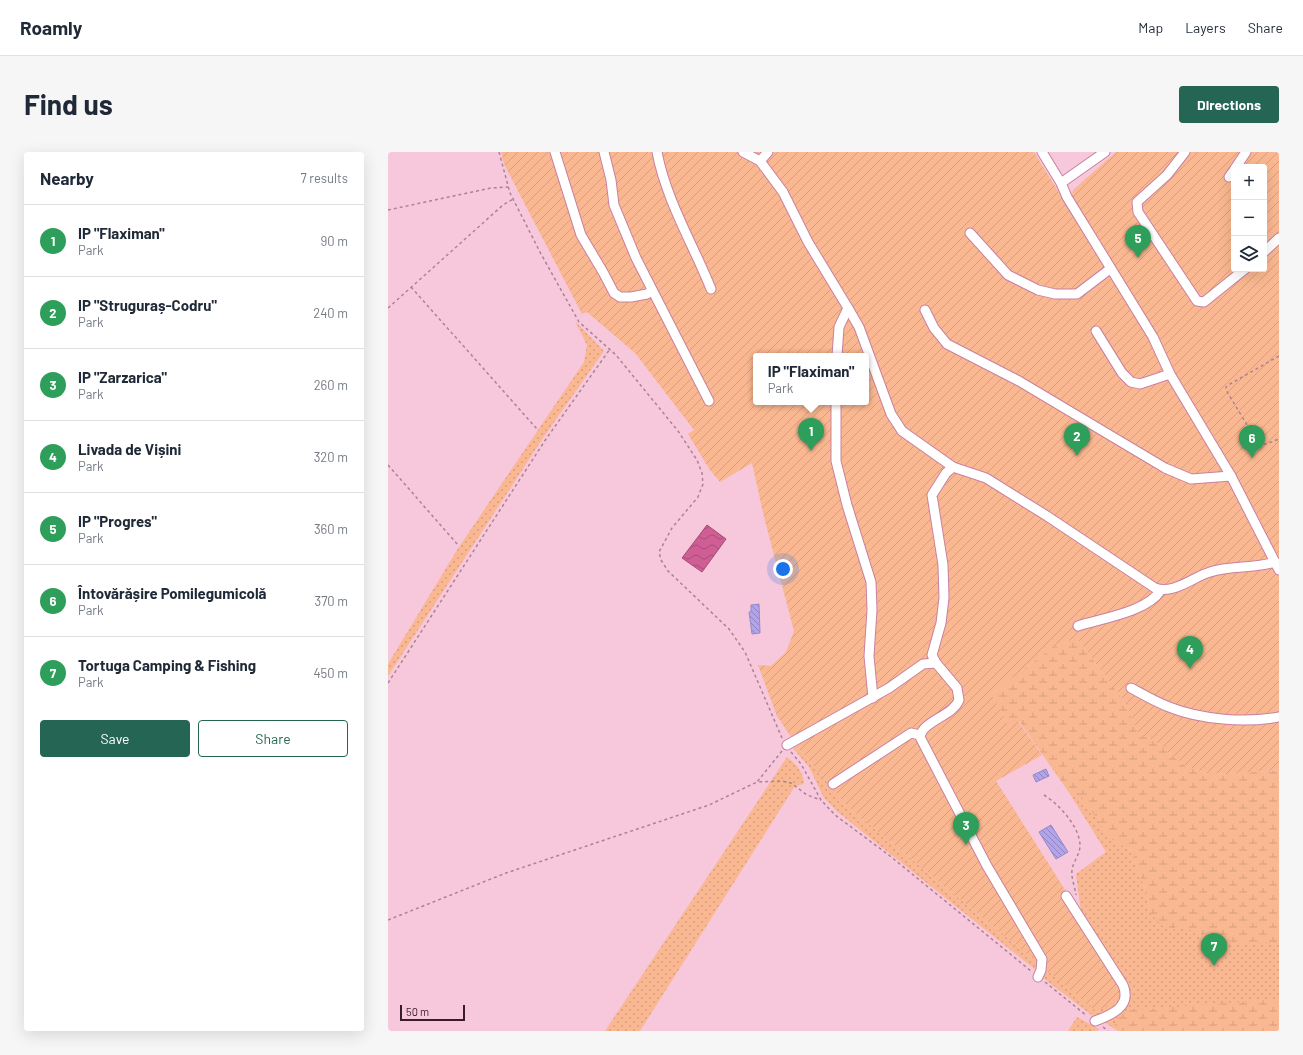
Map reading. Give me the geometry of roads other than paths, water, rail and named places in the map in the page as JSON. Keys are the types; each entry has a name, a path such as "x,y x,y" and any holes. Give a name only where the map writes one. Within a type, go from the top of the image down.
{"street":[{"path":"555,152 581,234 614,293 620,297 631,297 647,294 652,290"},
{"path":"604,152 611,180 614,205 652,290 709,401"},
{"path":"657,152 661,171 667,188 711,289"},
{"path":"743,152 760,161 769,170 786,196 808,242 858,327 868,353"},
{"path":"760,161 768,152"},
{"path":"869,355 892,414 898,425 906,433 953,467 986,478 1047,516 1155,588 1161,590 1172,589 1197,577 1217,570 1265,565 1277,562 1231,476 1170,374 1153,337 1110,269 1042,152"},
{"path":"1061,183 1105,152"},
{"path":"1185,152 1167,175 1137,202 1138,212 1198,301 1204,302 1240,272"},
{"path":"1238,164 1246,152"},
{"path":"970,233 1008,275 1038,290 1054,294 1077,294 1110,269"},
{"path":"1267,249 1279,238"},
{"path":"837,353 839,327 848,308"},
{"path":"925,310 934,328 948,344 1019,381 1165,468 1191,479 1231,476"},
{"path":"1096,331 1118,367 1131,382 1140,384 1170,374"},
{"path":"836,405 836,461 847,505 871,582 869,656 873,698"},
{"path":"953,467 946,473 932,495 943,565 944,591 941,623 932,652 936,663 957,688 959,700 956,707 923,729 920,735 987,866 1042,959 1041,970 1038,977"},
{"path":"1078,626 1145,605 1157,596 1161,590"},
{"path":"787,746 873,698 923,664 936,663"},
{"path":"1131,688 1171,708 1191,714 1227,718 1265,719 1279,717"},
{"path":"833,784 911,733 920,735"},
{"path":"1066,896 1123,985 1125,992 1125,999 1120,1009 1095,1021"}],"water":[{"path":"707,525 726,539 702,572 682,558"}],"place":[{"name":"IP \"Progres\"","path":"1138,258"},
{"name":"IP \"Flaximan\"","path":"811,451"},
{"name":"IP \"Struguraș-Codru\"","path":"1077,456"},
{"name":"Întovărășire Pomilegumicolă","path":"1252,458"},
{"name":"Livada de Vișini","path":"1190,669"},
{"name":"IP \"Zarzarica\"","path":"966,845"},
{"name":"Tortuga Camping & Fishing","path":"1214,966"}]}
